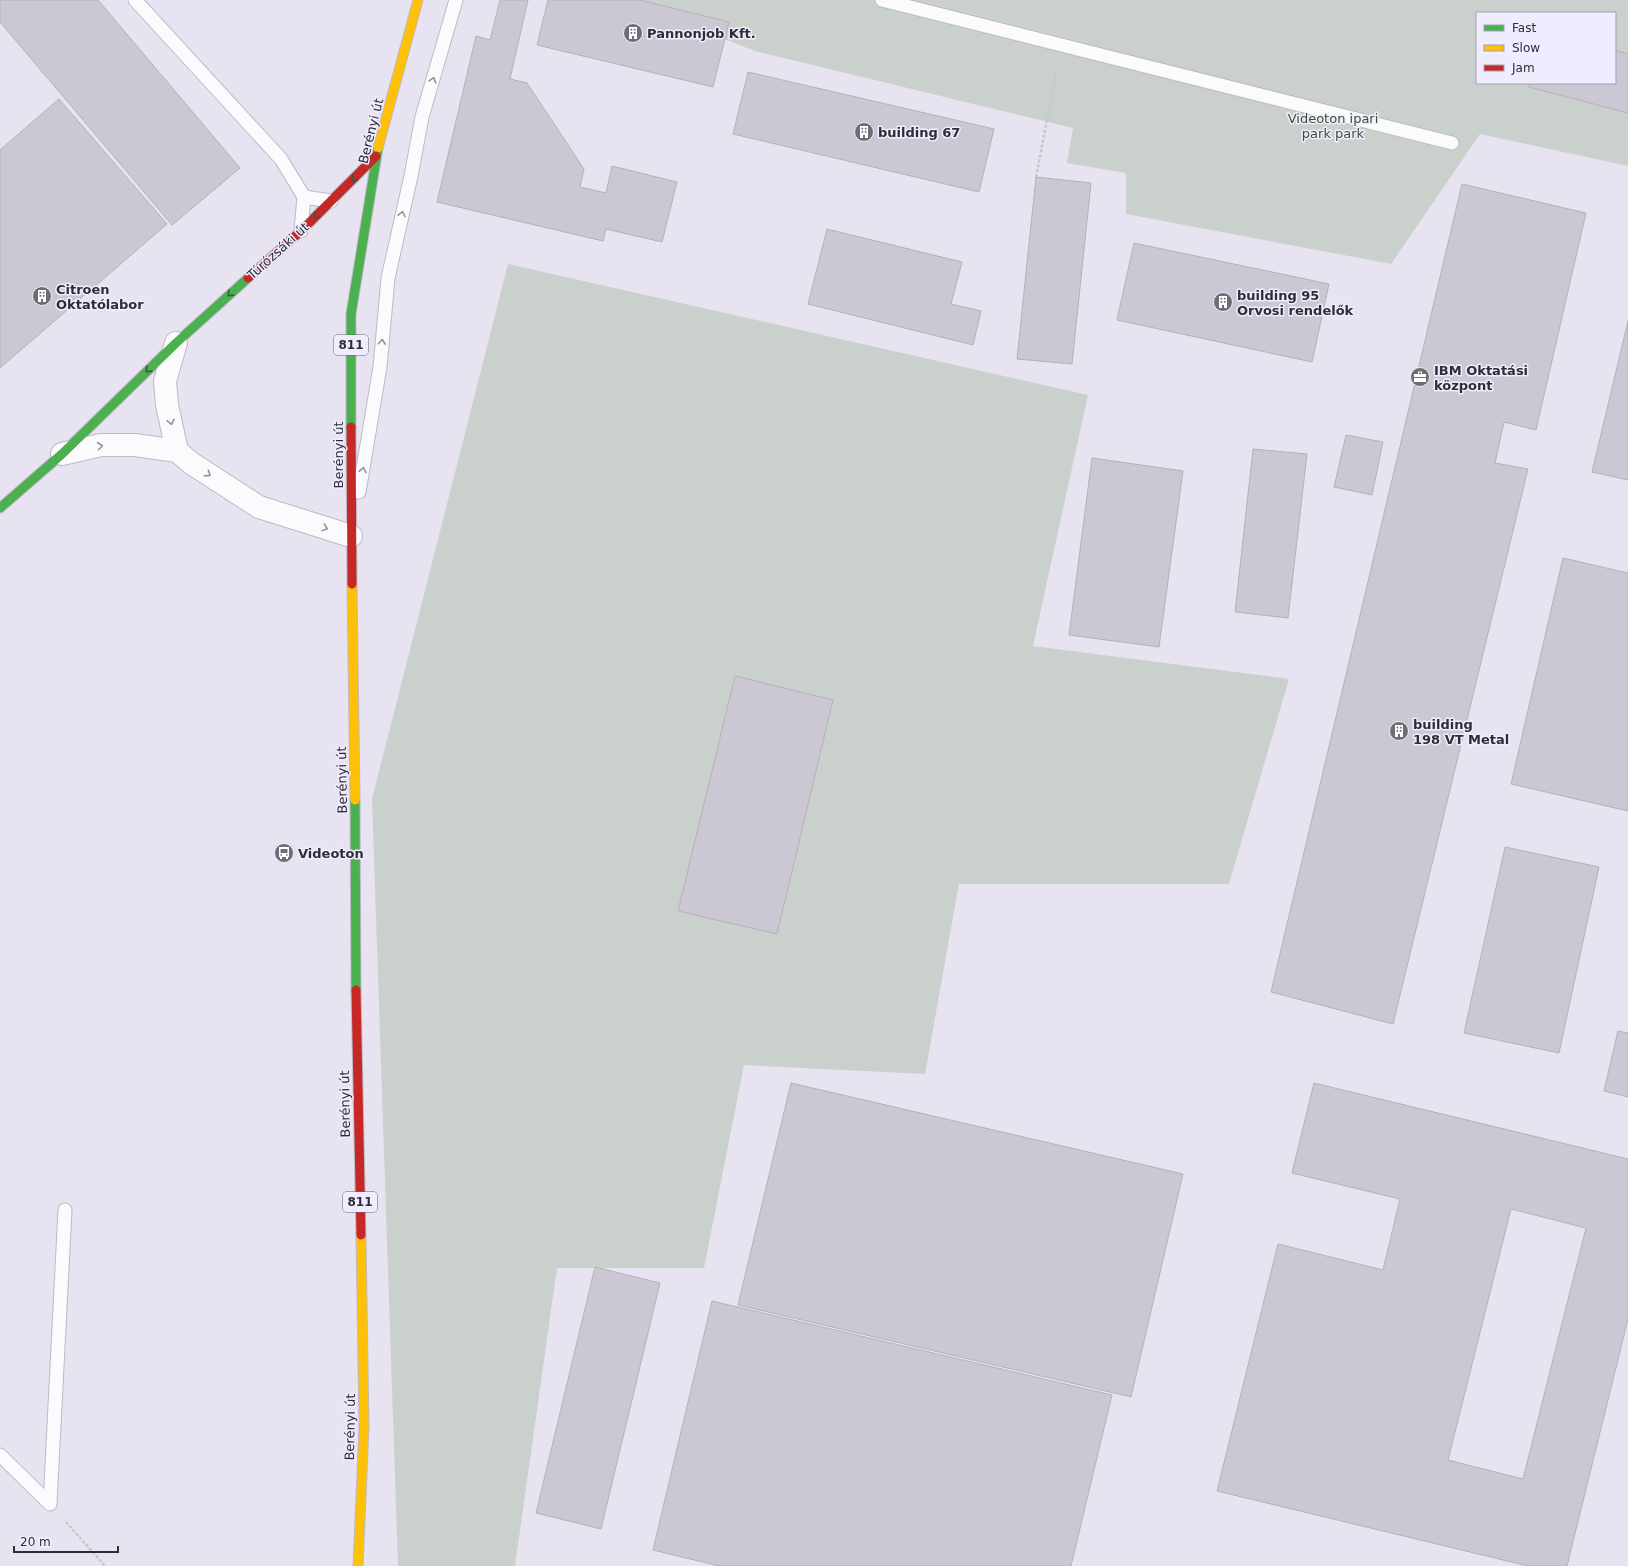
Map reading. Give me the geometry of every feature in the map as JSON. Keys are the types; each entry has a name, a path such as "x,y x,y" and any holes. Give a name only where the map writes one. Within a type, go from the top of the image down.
{"main road":[{"name":"Berényi út","path":"358,1566 364,1428 355,935 356,838 351,536 351,314 376,156 418,0"},
{"name":"Túrózsáki út","path":"0,508 62,454 176,343 301,231 376,156"}],"street":[{"path":"176,343 165,381 167,405 177,451 190,463 259,507 351,536"},
{"name":"Túrózsáki út","path":"62,454 101,445 135,445 177,451"}],"lane":[{"path":"135,0 281,159 304,197 301,231"},
{"path":"351,536 380,367 388,278 411,176 422,117 456,0"},
{"path":"882,0 1452,143"},
{"path":"304,197 331,201"},
{"path":"50,1504 65,1210"},
{"path":"0,1455 50,1504"}],"path":[{"path":"1036,177 1061,45"},
{"path":"50,1504 105,1566"}],"green space":[{"name":"Videoton ipari park park","path":"624,0 1628,0 1628,166 1480,134 1391,264 1126,214 1126,173 1067,163 1073,128 755,51"},
{"path":"508,264 1088,395 1033,646 1289,679 1229,884 959,884 925,1074 744,1065 704,1268 557,1268 515,1566 398,1566 372,799"}],"building":[{"path":"0,0 98,0 240,168 172,225 0,22"},
{"path":"500,0 528,0 510,79 527,83 584,169 580,187 606,193 612,166 677,182 662,242 606,229 603,241 437,202 476,36 490,40"},
{"name":"Pannonjob Kft.","path":"548,0 640,0 729,22 713,87 537,45"},
{"path":"1616,50 1628,54 1628,113 1529,87 1530,84 1616,84"},
{"name":"building 67","path":"748,72 994,129 979,192 733,134"},
{"name":"Citroen Oktatólabor","path":"59,99 167,224 0,368 0,150"},
{"path":"1036,177 1091,183 1072,364 1017,359"},
{"name":"building 198 VT Metal","path":"1462,184 1586,213 1536,430 1504,422 1495,463 1528,469 1393,1024 1271,992"},
{"path":"827,229 962,262 951,304 981,311 973,345 808,304"},
{"name":"building 95 Orvosi rendelők","path":"1134,243 1329,284 1312,362 1117,320"},
{"path":"1628,321 1628,480 1592,472"},
{"path":"1346,435 1383,442 1372,495 1334,487"},
{"path":"1253,449 1307,454 1288,618 1235,612"},
{"path":"1092,458 1183,471 1159,647 1069,635"},
{"path":"1563,558 1628,573 1628,811 1511,784"},
{"path":"735,676 833,700 777,934 678,911"},
{"path":"1505,847 1599,867 1559,1053 1464,1033"},
{"path":"1618,1031 1628,1033 1628,1097 1604,1091"},
{"path":"791,1083 1183,1174 1131,1397 738,1305"},
{"path":"1314,1083 1628,1159 1628,1319 1567,1566 1528,1566 1217,1491 1278,1244 1383,1270 1400,1199 1292,1173","holes":["1511,1209 1586,1228 1523,1479 1448,1460"]},
{"path":"595,1267 660,1283 601,1529 536,1513"},
{"path":"712,1301 1112,1395 1071,1566 719,1566 653,1550"}],"traffic: fast":[{"path":"351,427 351,314 378,148"},
{"path":"0,508 62,454 176,343 248,278"},
{"path":"355,800 356,990"}],"traffic: slow":[{"path":"378,148 418,0"},
{"path":"352,584 355,800"},
{"path":"358,1566 364,1428 361,1235"}],"traffic: jam":[{"path":"248,278 301,231 376,156"},
{"path":"351,427 352,584"},
{"path":"356,990 361,1235"}],"place":[{"name":"Pannonjob Kft.","path":"633,33"},
{"name":"building 67","path":"864,132"},
{"name":"Citroen Oktatólabor","path":"42,296"},
{"name":"building 95 Orvosi rendelők","path":"1223,302"},
{"name":"IBM Oktatási központ","path":"1420,377"},
{"name":"building 198 VT Metal","path":"1399,731"},
{"name":"Videoton","path":"284,853"}]}
